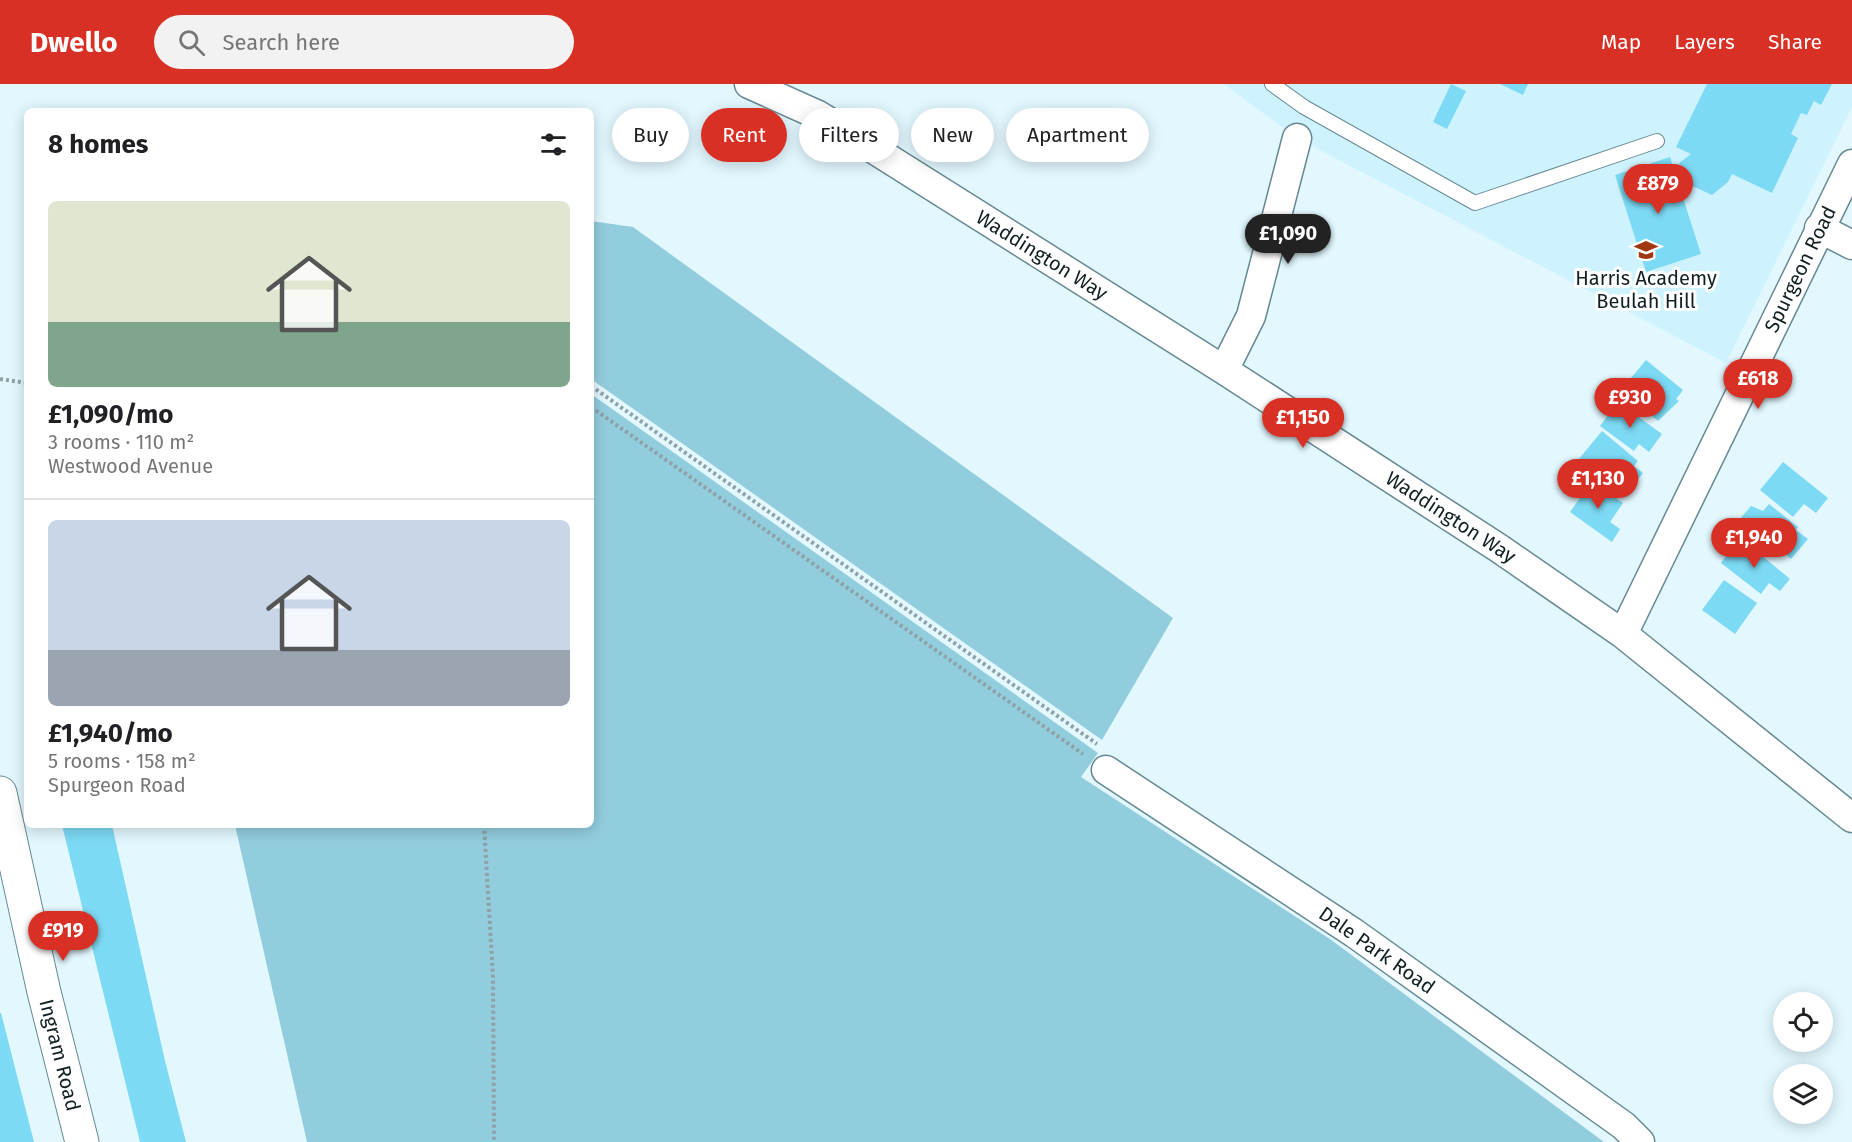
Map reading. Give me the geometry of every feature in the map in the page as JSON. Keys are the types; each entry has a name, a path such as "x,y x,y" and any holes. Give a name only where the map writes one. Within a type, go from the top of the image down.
{"street":[{"name":"Waddington Way","path":"749,84 809,111 848,133 1224,370 1500,549 1623,634 1852,818"},
{"path":"1224,370 1251,316 1300,123"},
{"name":"Spurgeon Road","path":"1623,634 1852,164"},
{"path":"1819,228 1852,245"},
{"name":"Dale Park Road","path":"1106,770 1354,933 1624,1126 1640,1142"},
{"name":"Ingram Road","path":"0,793 44,992 82,1142"}],"lane":[{"path":"1272,84 1300,123 1475,203 1657,141"}],"path":[{"path":"0,379 24,383"},
{"path":"594,388 1110,753 1106,770 594,409"},
{"path":"484,828 493,977 494,1142"}],"shaded area":[{"name":"Harris Academy Beulah Hill","path":"1224,84 1852,84 1852,107 1726,363 1297,138"},
{"path":"594,221 633,227 1173,618 1102,740 594,381"},
{"path":"594,396 1098,753 1081,777 1330,939 1604,1142 307,1142 236,828 594,828"}],"building":[{"path":"1451,84 1466,91 1447,129 1433,122"},
{"path":"1500,84 1528,84 1523,95"},
{"path":"1707,84 1832,84 1821,105 1814,101 1807,115 1801,113 1791,134 1798,138 1772,193 1732,174 1728,182 1712,195 1686,183 1679,163 1691,154 1676,147"},
{"path":"1670,157 1701,254 1646,272 1615,175"},
{"path":"1646,360 1683,390 1676,399 1679,401 1658,421 1621,390"},
{"path":"1618,402 1662,434 1649,452 1639,444 1634,451 1600,426"},
{"path":"1602,431 1638,461 1634,466 1643,473 1629,490 1623,486 1619,492 1578,460"},
{"path":"1783,462 1828,498 1816,513 1804,504 1793,517 1760,490"},
{"path":"1592,481 1623,503 1610,522 1620,529 1612,542 1570,512"},
{"path":"1769,504 1798,527 1796,530 1808,539 1791,559 1782,551 1780,554 1739,520 1751,506 1763,511"},
{"path":"1735,544 1744,552 1749,545 1790,579 1780,591 1769,583 1761,594 1721,563"},
{"path":"1724,580 1757,603 1735,634 1702,610"},
{"path":"63,828 113,828 165,1061 186,1142 140,1142"},
{"path":"1,1013 34,1142 0,1142"}],"place":[{"name":"Harris Academy Beulah Hill","path":"1646,250"}]}
